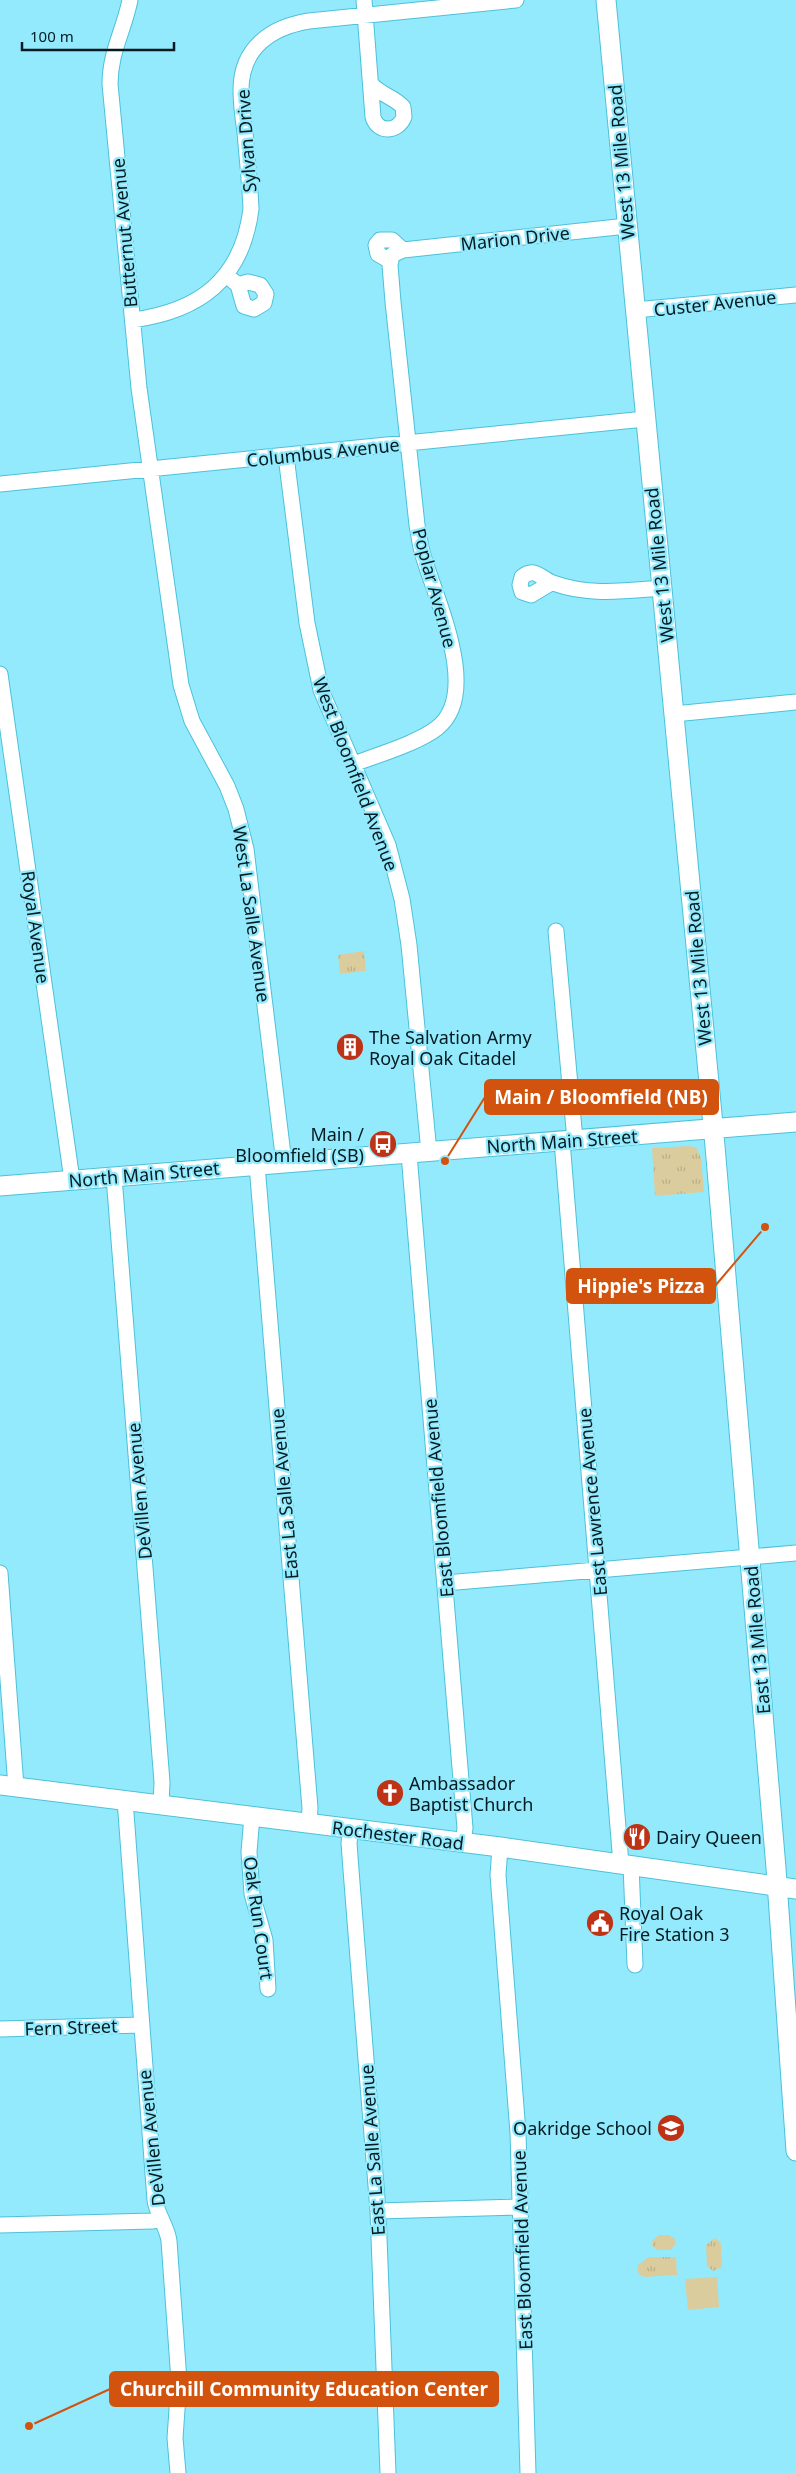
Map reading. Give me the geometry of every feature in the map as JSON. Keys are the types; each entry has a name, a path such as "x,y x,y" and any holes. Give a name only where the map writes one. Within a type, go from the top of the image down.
{"main road":[{"name":"West 13 Mile Road","path":"606,0 713,1130"},
{"name":"North Main Street","path":"0,1186 796,1122"},
{"name":"East 13 Mile Road","path":"713,1130 777,1887 796,2150"},
{"name":"Rochester Road","path":"8,1786 500,1847 796,1889"}],"street":[{"name":"Butternut Avenue","path":"130,0 127,15 114,50 110,84 132,320 151,469"},
{"name":"Sylvan Drive","path":"132,320 165,314 189,305 226,275 245,238 251,210 240,92 243,71 262,40 286,25 364,8 516,0"},
{"path":"364,8 372,85"},
{"name":"Marion Drive","path":"395,255 627,226"},
{"path":"380,240 392,240 395,255"},
{"name":"Poplar Avenue","path":"354,764 432,732 448,716 455,696 456,673 448,634 420,545 409,444 395,255"},
{"path":"226,275 238,285"},
{"name":"Custer Avenue","path":"635,310 796,295"},
{"name":"Columbus Avenue","path":"0,484 645,420"},
{"name":"West Bloomfield Avenue","path":"286,456 314,659 321,690 333,722 354,764 388,845 402,899 409,945 429,1152"},
{"name":"West La Salle Avenue","path":"151,469 183,692 192,721 227,786 242,829 284,1163"},
{"path":"551,583 594,592 662,588"},
{"name":"Royal Avenue","path":"0,674 72,1180"},
{"path":"674,714 796,702"},
{"name":"East Lawrence Avenue","path":"556,931 568,1140 598,1569 635,1965"},
{"name":"East Bloomfield Avenue","path":"409,1154 465,1828 463,1843"},
{"name":"East La Salle Avenue","path":"258,1165 310,1808 309,1823"},
{"name":"DeVillen Avenue","path":"114,1177 162,1782 161,1804"},
{"path":"445,1583 796,1553"},
{"path":"0,1573 8,1786"},
{"name":"DeVillen Avenue","path":"124,1800 156,2200 170,2241 179,2381 175,2438 178,2473"},
{"name":"Oak Run Court","path":"252,1816 249,1852 252,1894 264,1940 268,1989"},
{"name":"East La Salle Avenue","path":"351,1828 350,1860 378,2211 388,2473"},
{"name":"East Bloomfield Avenue","path":"500,1847 498,1875 516,2100 521,2207 528,2473"},
{"name":"Fern Street","path":"0,2029 141,2024"},
{"path":"378,2211 521,2207"},
{"path":"0,2225 153,2221 161,2218"}],"green space":[{"path":"364,951 366,971 340,974 338,955"},
{"path":"696,1147 701,1158 704,1192 655,1196 652,1148"},
{"path":"659,2235 669,2235 675,2239 676,2243 671,2250 658,2250 652,2246 652,2241"},
{"path":"715,2238 721,2243 722,2267 713,2271 707,2266 706,2245"},
{"path":"649,2257 676,2257 677,2275 645,2277 640,2275 637,2270 638,2265"},
{"path":"717,2277 719,2307 688,2310 685,2279"}],"place":[{"name":"The Salvation Army Royal Oak Citadel","path":"350,1047"},
{"name":"Main / Bloomfield (SB)","path":"383,1144"},
{"name":"Main / Bloomfield (NB)","path":"445,1161"},
{"name":"Hippie's Pizza","path":"765,1227"},
{"name":"Ambassador Baptist Church","path":"390,1793"},
{"name":"Dairy Queen","path":"637,1837"},
{"name":"Royal Oak Fire Station 3","path":"600,1923"},
{"name":"Oakridge School","path":"671,2128"},
{"name":"Churchill Community Education Center","path":"29,2426"}]}
